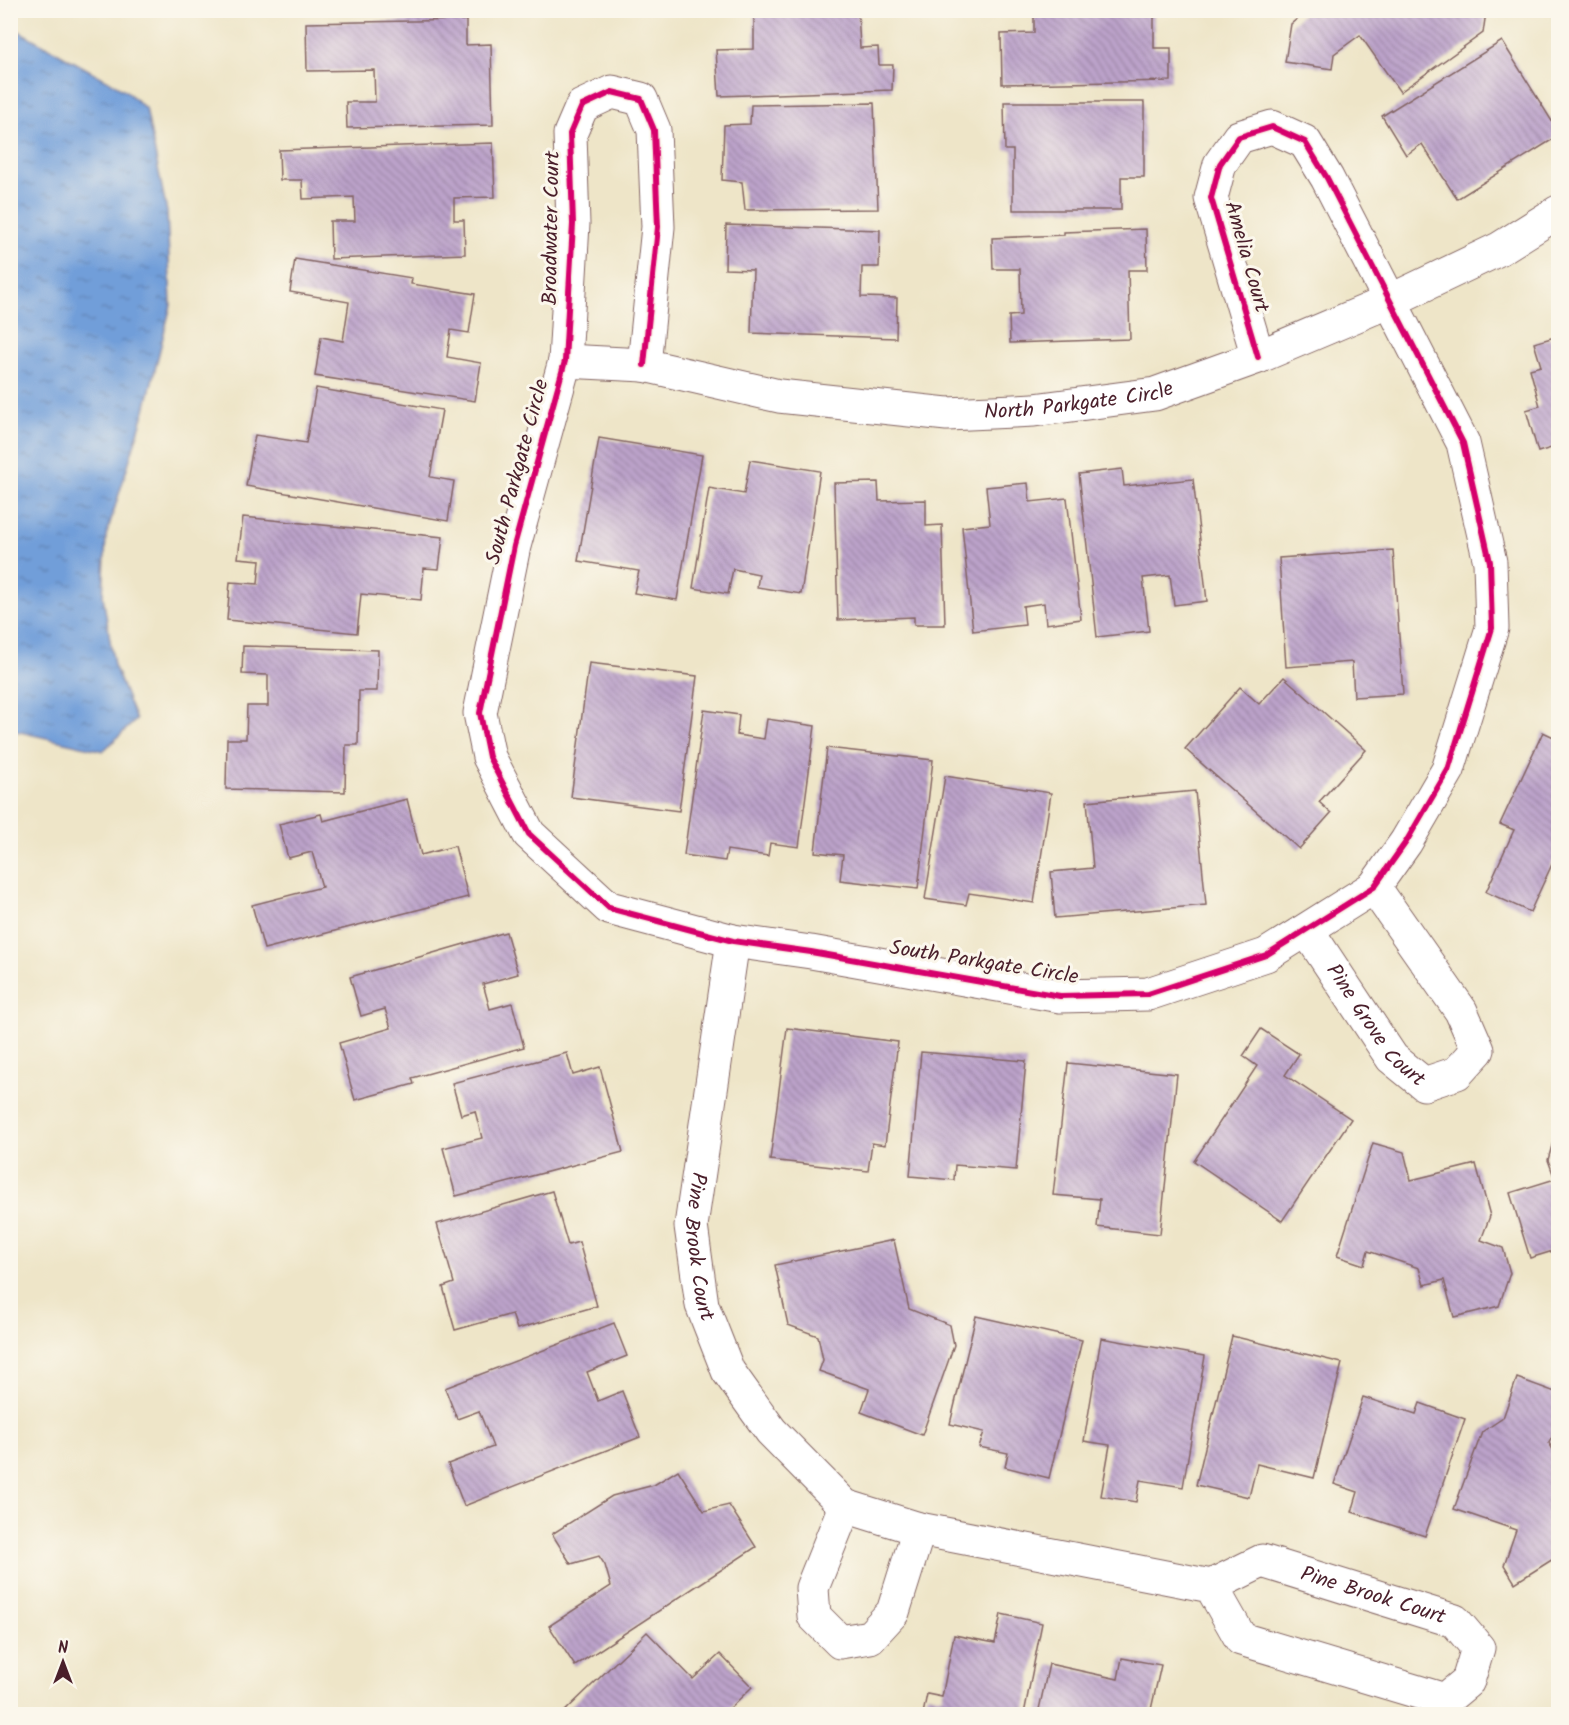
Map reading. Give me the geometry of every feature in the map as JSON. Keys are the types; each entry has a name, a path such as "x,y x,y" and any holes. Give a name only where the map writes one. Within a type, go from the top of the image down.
{"street":[{"name":"Broadwater Court","path":"565,361 573,224 570,134 582,106 612,92 641,99 654,130 658,226 644,365"},
{"name":"Amelia Court","path":"1258,357 1211,198 1220,164 1239,137 1272,127 1305,141 1327,178 1390,301"},
{"name":"North Parkgate Circle","path":"565,361 644,365 778,396 947,414 1034,410 1155,394 1258,357 1390,301 1499,249 1558,212"},
{"name":"South Parkgate Circle","path":"565,361 514,546 480,713 489,757 529,834 609,908 733,942 811,952 1060,996 1137,995 1148,994 1266,955 1374,887 1406,842 1448,770 1492,628 1490,562 1463,443 1390,301"},
{"name":"Pine Grove Court","path":"1307,930 1392,1058 1424,1084 1457,1073 1478,1050 1461,1011 1374,887"},
{"name":"Pine Brook Court","path":"733,942 691,1226 702,1305 728,1371 771,1431 845,1506 920,1529 1211,1586 1262,1561 1455,1621 1478,1648 1468,1681 1445,1700 1241,1639 1211,1586"},
{"path":"845,1506 812,1588 814,1616 840,1642 870,1637 893,1612 920,1529"}],"water":[{"path":"15,29 125,90 146,109 167,212 171,305 145,410 106,536 103,596 114,665 136,720 103,751 11,730 10,32"}],"building":[{"path":"754,10 858,10 860,48 878,47 879,65 893,65 892,90 719,96 716,50 754,49"},
{"path":"1034,10 1154,10 1154,48 1171,48 1171,81 1002,84 1001,34 1034,33"},
{"path":"1308,10 1485,10 1486,12 1483,33 1400,92 1360,35 1334,54 1332,69 1285,62 1291,24"},
{"path":"466,20 466,45 491,44 493,125 347,128 346,102 375,102 374,70 307,71 306,23"},
{"path":"1502,41 1558,131 1558,136 1457,199 1422,144 1406,155 1382,116"},
{"path":"1004,102 1144,102 1144,177 1121,177 1121,210 1013,210 1013,150 1005,150"},
{"path":"874,103 878,209 745,210 742,182 722,180 724,125 750,124 751,105"},
{"path":"493,143 495,197 454,198 454,220 464,220 465,254 331,259 330,221 355,221 354,197 303,199 302,180 280,180 279,150"},
{"path":"726,225 880,230 879,267 862,267 861,297 897,298 896,338 751,333 753,270 725,269"},
{"path":"1146,229 1147,270 1128,270 1130,339 1010,343 1009,316 1021,315 1020,269 993,269 992,238"},
{"path":"295,259 412,278 411,284 475,294 469,333 451,330 447,357 481,363 475,401 315,376 321,337 343,341 349,302 290,292"},
{"path":"1558,336 1558,446 1538,452 1526,410 1540,406 1530,369 1541,366 1534,343"},
{"path":"316,388 442,410 430,477 454,481 448,521 246,486 255,435 306,443"},
{"path":"599,438 702,455 677,600 634,593 639,571 578,561"},
{"path":"750,460 820,471 801,594 757,587 759,574 733,569 728,594 693,588 709,488 744,494"},
{"path":"1122,469 1124,486 1193,479 1207,601 1174,605 1170,575 1143,578 1149,631 1097,637 1079,474"},
{"path":"878,482 879,501 926,500 926,526 942,525 945,625 914,625 914,617 838,620 834,483"},
{"path":"1028,483 1030,502 1067,498 1081,619 1046,624 1044,603 1023,606 1025,625 973,631 962,527 990,524 986,487"},
{"path":"1556,483 1558,483 1558,539 1555,539"},
{"path":"243,517 443,537 439,569 424,568 421,600 361,594 357,633 227,620 230,582 258,584 260,560 238,558"},
{"path":"1393,550 1403,694 1354,697 1352,662 1286,667 1279,558"},
{"path":"243,646 378,650 377,691 359,691 358,745 346,745 345,792 226,789 227,739 246,739 247,706 268,706 268,675 242,674"},
{"path":"589,663 697,676 679,811 571,797"},
{"path":"1284,677 1366,750 1319,802 1331,813 1299,849 1185,749 1240,687 1259,704"},
{"path":"704,710 739,715 737,735 764,739 767,719 815,726 799,847 770,843 768,856 727,850 725,861 684,855"},
{"path":"1543,732 1558,739 1558,862 1554,860 1530,912 1486,892 1514,830 1500,824"},
{"path":"827,748 933,760 918,889 840,880 843,855 815,852"},
{"path":"945,776 1051,793 1034,903 969,893 966,905 925,899"},
{"path":"1195,791 1206,905 1055,918 1051,872 1093,868 1087,801"},
{"path":"407,799 421,855 455,846 468,897 264,949 252,905 322,887 312,852 288,858 279,824 321,814 323,821"},
{"path":"506,932 518,974 483,984 490,1009 512,1003 524,1047 412,1078 414,1084 355,1100 339,1043 391,1028 385,1009 361,1016 350,977"},
{"path":"787,1028 898,1042 885,1145 872,1143 868,1171 770,1160"},
{"path":"1261,1029 1299,1054 1285,1075 1351,1119 1282,1221 1194,1161 1257,1066 1243,1056"},
{"path":"921,1052 1026,1061 1016,1170 955,1165 954,1180 910,1176"},
{"path":"567,1053 573,1075 600,1067 623,1152 456,1196 443,1148 482,1138 475,1111 461,1115 452,1083"},
{"path":"1068,1063 1177,1074 1160,1234 1097,1227 1100,1199 1053,1195"},
{"path":"1558,1124 1558,1266 1553,1251 1530,1258 1510,1193 1555,1179 1548,1160"},
{"path":"1373,1143 1404,1152 1411,1180 1476,1164 1490,1216 1481,1240 1503,1248 1510,1273 1499,1306 1454,1317 1444,1280 1424,1285 1419,1268 1368,1251 1364,1265 1337,1256"},
{"path":"552,1191 568,1245 579,1242 597,1306 517,1329 512,1314 455,1330 443,1287 454,1283 437,1224"},
{"path":"894,1240 909,1309 950,1325 954,1345 922,1435 861,1412 869,1389 819,1371 823,1360 818,1336 788,1325 775,1265"},
{"path":"976,1316 1082,1340 1049,1478 1005,1467 1008,1453 979,1447 984,1432 950,1424"},
{"path":"614,1323 627,1356 587,1372 598,1401 622,1391 640,1437 464,1506 448,1464 493,1447 479,1411 457,1419 445,1388"},
{"path":"1232,1336 1342,1363 1314,1478 1257,1464 1249,1497 1196,1485"},
{"path":"1101,1338 1205,1356 1183,1487 1140,1480 1136,1502 1101,1496 1110,1445 1084,1441"},
{"path":"1517,1378 1558,1393 1558,1430 1556,1429 1549,1443 1558,1458 1558,1556 1515,1583 1504,1565 1516,1530 1454,1509 1482,1432 1503,1418"},
{"path":"1363,1397 1416,1414 1420,1403 1465,1419 1425,1536 1352,1512 1358,1492 1334,1484"},
{"path":"678,1470 704,1511 729,1505 756,1547 575,1666 549,1626 611,1586 605,1565 599,1556 571,1564 552,1534 612,1496 654,1485"},
{"path":"1001,1614 1042,1623 1024,1714 923,1714 927,1694 942,1697 954,1635 995,1643"},
{"path":"647,1632 693,1679 720,1654 752,1687 724,1714 562,1714"},
{"path":"1122,1658 1161,1665 1150,1714 1038,1714 1049,1664 1118,1679"}],"cycle path":[{"path":"644,365 658,227 654,130 641,99 612,92 582,106 570,134 573,224 565,361 514,546 480,713 489,757 529,834 609,908 733,941 811,952 1060,996 1148,994 1266,955 1374,887 1406,842 1448,770 1492,628 1490,562 1463,443 1327,178 1305,142 1272,127 1239,137 1220,164 1211,198 1258,357"}]}
